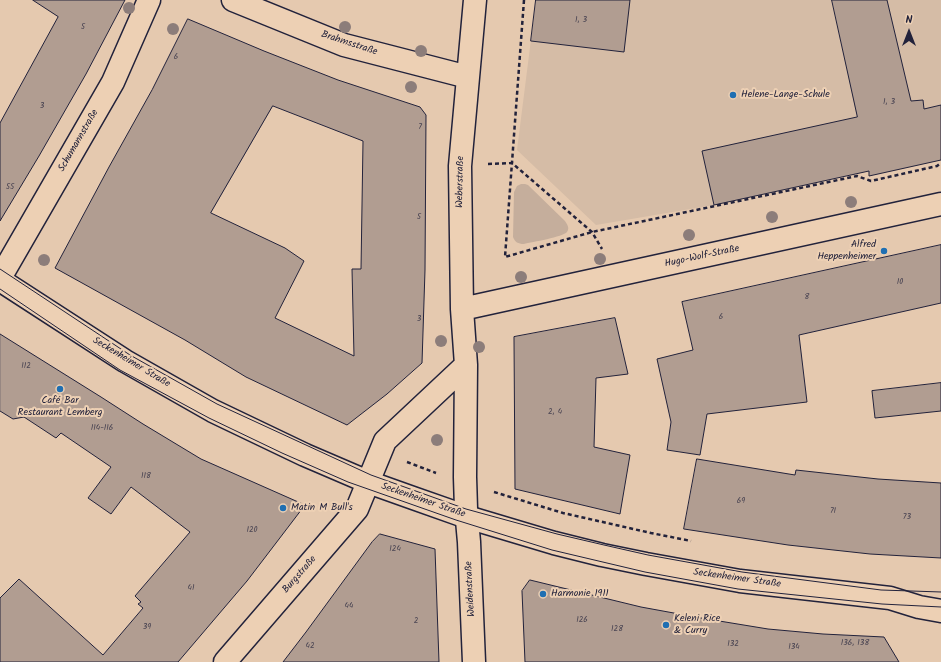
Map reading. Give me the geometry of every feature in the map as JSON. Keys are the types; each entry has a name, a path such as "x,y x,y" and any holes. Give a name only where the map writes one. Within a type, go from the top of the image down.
{"street":[{"name":"Schumannstraße","path":"0,279 113,82 149,0"},
{"name":"Brahmsstraße","path":"233,0 344,44 468,77"},
{"name":"Weberstraße","path":"467,517 465,484 466,365 462,309 460,166 475,0"},
{"name":"Hugo-Wolf-Straße","path":"462,309 941,204"},
{"name":"Seckenheimer Straße","path":"0,279 125,361 213,411 305,456 368,482 467,517 554,543 602,555 740,581 890,598 941,596"},
{"path":"368,482 385,441 466,365"},
{"name":"Burgstraße","path":"224,662 357,509 368,482"},
{"name":"Weidenstraße","path":"467,517 474,662"},
{"name":"Seckenheimer Straße","path":"890,598 919,607 941,611"}],"path":[{"path":"524,0 505,257 592,232 857,176 871,181 937,166 941,163"},
{"path":"460,166 512,163 592,232 617,275"},
{"path":"407,462 465,484 563,513 695,542"}],"shaded area":[{"name":"Helene-Lange-Schule","path":"536,0 941,0 941,149 933,151 937,161 869,176 868,171 714,205 596,225 517,150"},
{"path":"521,184 528,185 565,221 568,228 567,232 554,237 524,244 516,241 513,237 514,192 517,186"}],"building":[{"path":"33,0 125,0 86,74 0,221 0,123 58,17"},
{"path":"536,0 630,0 624,52 531,41"},
{"path":"832,0 887,0 911,101 923,100 924,109 941,105 941,160 869,176 869,171 714,205 702,151 857,117"},
{"path":"188,19 338,80 420,107 426,115 425,270 422,363 387,394 347,425 246,377 185,340 55,268 152,90","holes":["273,106 363,141 361,269 352,269 354,356 275,318 304,261 285,248 211,213"]},
{"path":"941,245 941,303 799,335 807,402 707,414 700,455 667,450 671,422 657,359 693,350 682,302"},
{"path":"615,318 628,374 596,378 594,447 630,455 620,514 515,489 514,337"},
{"path":"0,334 201,459 305,505 247,581 178,662 0,662 0,598 19,579 103,655 143,608 138,604 141,602 135,596 190,532 131,487 111,514 88,498 111,467 61,433 56,438 24,417 13,419 0,411"},
{"path":"941,383 941,411 875,418 872,391"},
{"path":"697,459 795,475 796,470 878,479 941,483 941,558 870,554 788,545 684,529"},
{"path":"380,534 435,549 439,662 283,662 372,542"},
{"path":"530,580 641,607 768,629 823,634 884,637 899,662 525,662 522,591"}],"tram line":[{"path":"0,269 130,355 217,404 371,475 466,509 557,534 604,545 648,555 742,572 881,590 941,592"},
{"path":"0,289 120,370 209,418 282,453 348,482 456,520 552,550 645,572 738,589 882,604 941,607"}],"place":[{"name":"Helene-Lange-Schule","path":"733,95"},
{"name":"Alfred Heppenheimer","path":"884,251"},
{"name":"Café Bar Restaurant Lemberg","path":"60,389"},
{"name":"Matin M Bull's","path":"283,508"},
{"name":"Harmonie 1911","path":"543,594"},
{"name":"Keleni Rice & Curry","path":"666,625"}]}
